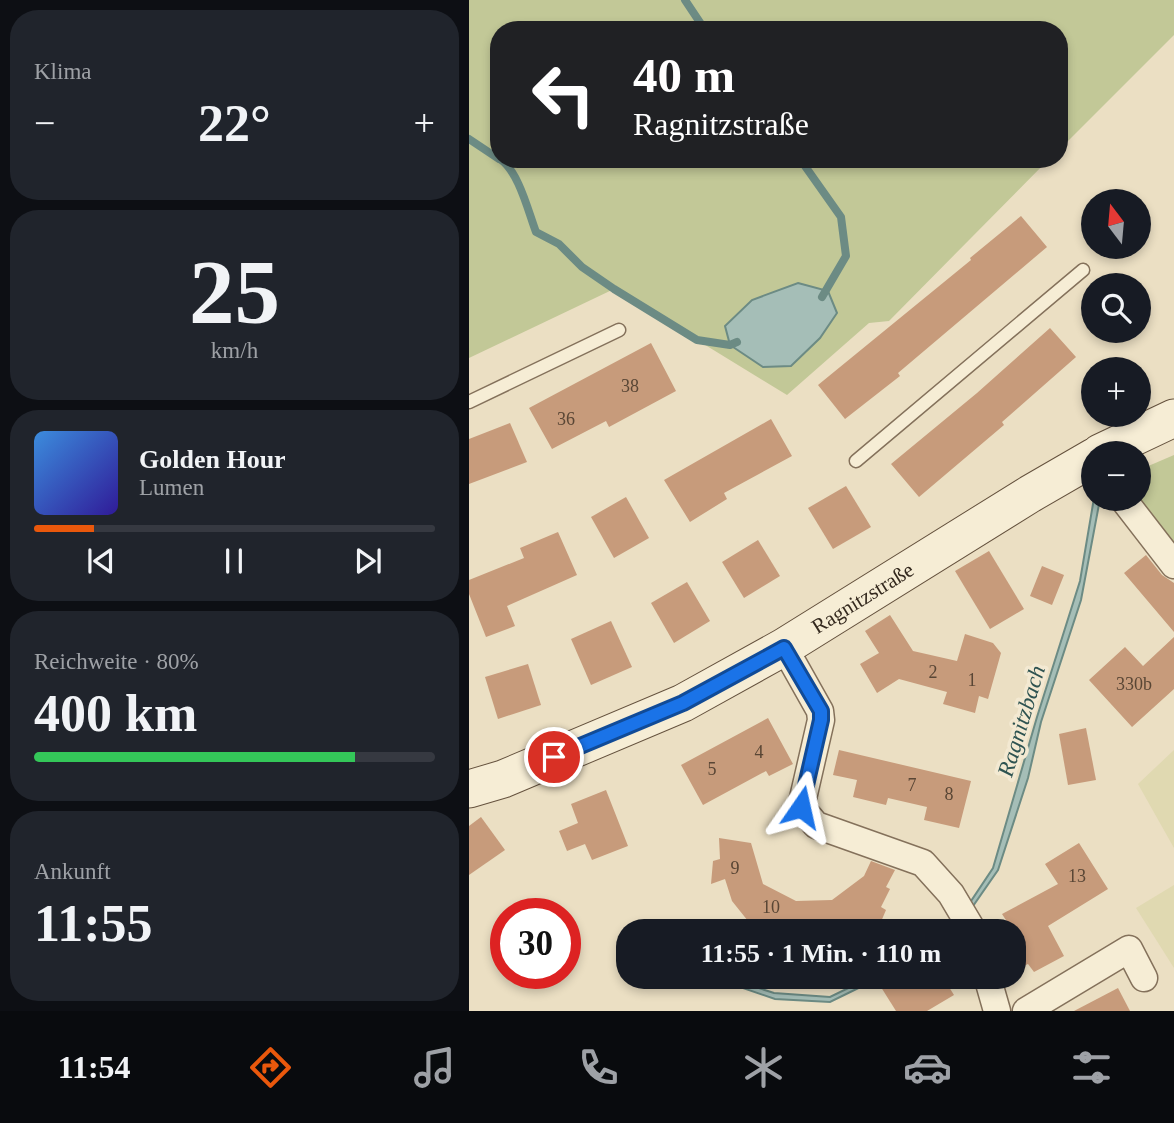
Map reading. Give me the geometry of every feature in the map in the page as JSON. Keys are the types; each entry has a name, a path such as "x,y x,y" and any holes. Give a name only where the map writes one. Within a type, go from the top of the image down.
{"main road":[{"path":"1125,441 1174,418"},
{"name":"Ragnitzstraße","path":"469,789 503,779 683,703 784,648 1081,465"}],"street":[{"path":"1132,511 1174,565"},
{"path":"784,648 821,711 801,807 816,825 923,863 951,894 966,919"},
{"path":"1026,1011 1129,949 1144,978"},
{"path":"991,989 997,1011"}],"lane":[{"path":"856,461 1083,270"},
{"path":"469,402 618,330"}],"shaded area":[{"path":"1174,750 1174,848 1138,784"},
{"path":"1174,885 1174,968 1136,908"}],"green space":[{"path":"469,0 1174,0 1174,35 1068,141 1068,21 490,21 490,168 1040,168 889,321 869,323 787,395 614,289 469,358"},
{"path":"1174,455 1174,550 1147,511 1151,511 1151,465"}],"water":[{"path":"798,283 828,291 837,313 820,338 791,366 763,367 730,345 725,326 752,300"},
{"name":"Ragnitzbach","path":"1092,511 1098,511 1081,600 1041,722 1028,778 998,870 973,906 956,919 951,919 971,901 993,868 1080,581"},
{"path":"746,989 830,997 846,989 857,989 830,1002 775,999"}],"building":[{"path":"1021,216 1047,247 898,373 900,376 845,419 818,385"},
{"path":"1050,328 1076,357 1002,422 1004,425 919,497 891,464"},
{"path":"651,343 676,391 609,427 606,421 552,449 529,408"},
{"path":"771,419 792,456 724,493 727,499 690,522 664,480"},
{"path":"510,423 527,462 469,484 469,439"},
{"path":"846,486 871,527 833,549 808,508"},
{"path":"626,497 649,538 614,558 591,517"},
{"path":"558,532 577,575 507,606 515,626 486,637 469,594 469,580 524,558 520,548"},
{"path":"758,540 780,576 744,598 722,562"},
{"path":"989,551 1024,609 990,629 955,571"},
{"path":"1146,555 1162,575 1174,583 1174,632 1124,573"},
{"path":"1042,566 1064,575 1052,605 1030,596"},
{"path":"687,582 710,621 674,643 651,603"},
{"path":"890,615 913,651 957,661 965,634 993,643 1001,653 988,699 979,696 975,713 943,704 947,692 899,679 877,693 860,664 879,653 865,631"},
{"path":"611,621 632,667 591,685 571,639"},
{"path":"1174,637 1174,689 1132,727 1089,680 1125,647 1143,666"},
{"path":"528,664 541,705 498,719 485,677"},
{"path":"768,718 793,764 769,776 766,771 703,805 681,765"},
{"path":"1086,728 1096,780 1068,785 1059,734"},
{"path":"839,750 971,781 959,828 924,820 927,807 888,798 886,805 853,797 857,780 833,775"},
{"path":"606,790 628,846 592,860 585,844 567,851 559,831 578,823 571,804"},
{"path":"481,817 505,850 469,875 469,826"},
{"path":"719,838 751,843 763,884 796,901 832,900 864,876 871,861 895,870 886,887 890,889 881,907 886,910 882,919 746,919 732,901 725,879 711,884 713,861 720,859"},
{"path":"1079,843 1108,889 1048,926 1064,956 1034,972 1026,965 1026,919 1005,919 1002,914 1058,884 1045,864"},
{"path":"1118,988 1130,1011 1074,1011"},
{"path":"882,989 950,989 954,995 927,1011 896,1011"}],"waterway":[{"path":"685,0 699,21"},
{"path":"469,139 490,153"},
{"path":"509,168 518,182 536,232 559,244 582,267 614,289 697,340 730,345 737,342"},
{"path":"806,168 841,217 846,256 822,297"}],"route":[{"path":"554,757 683,703 784,648 821,711 801,807"}]}
